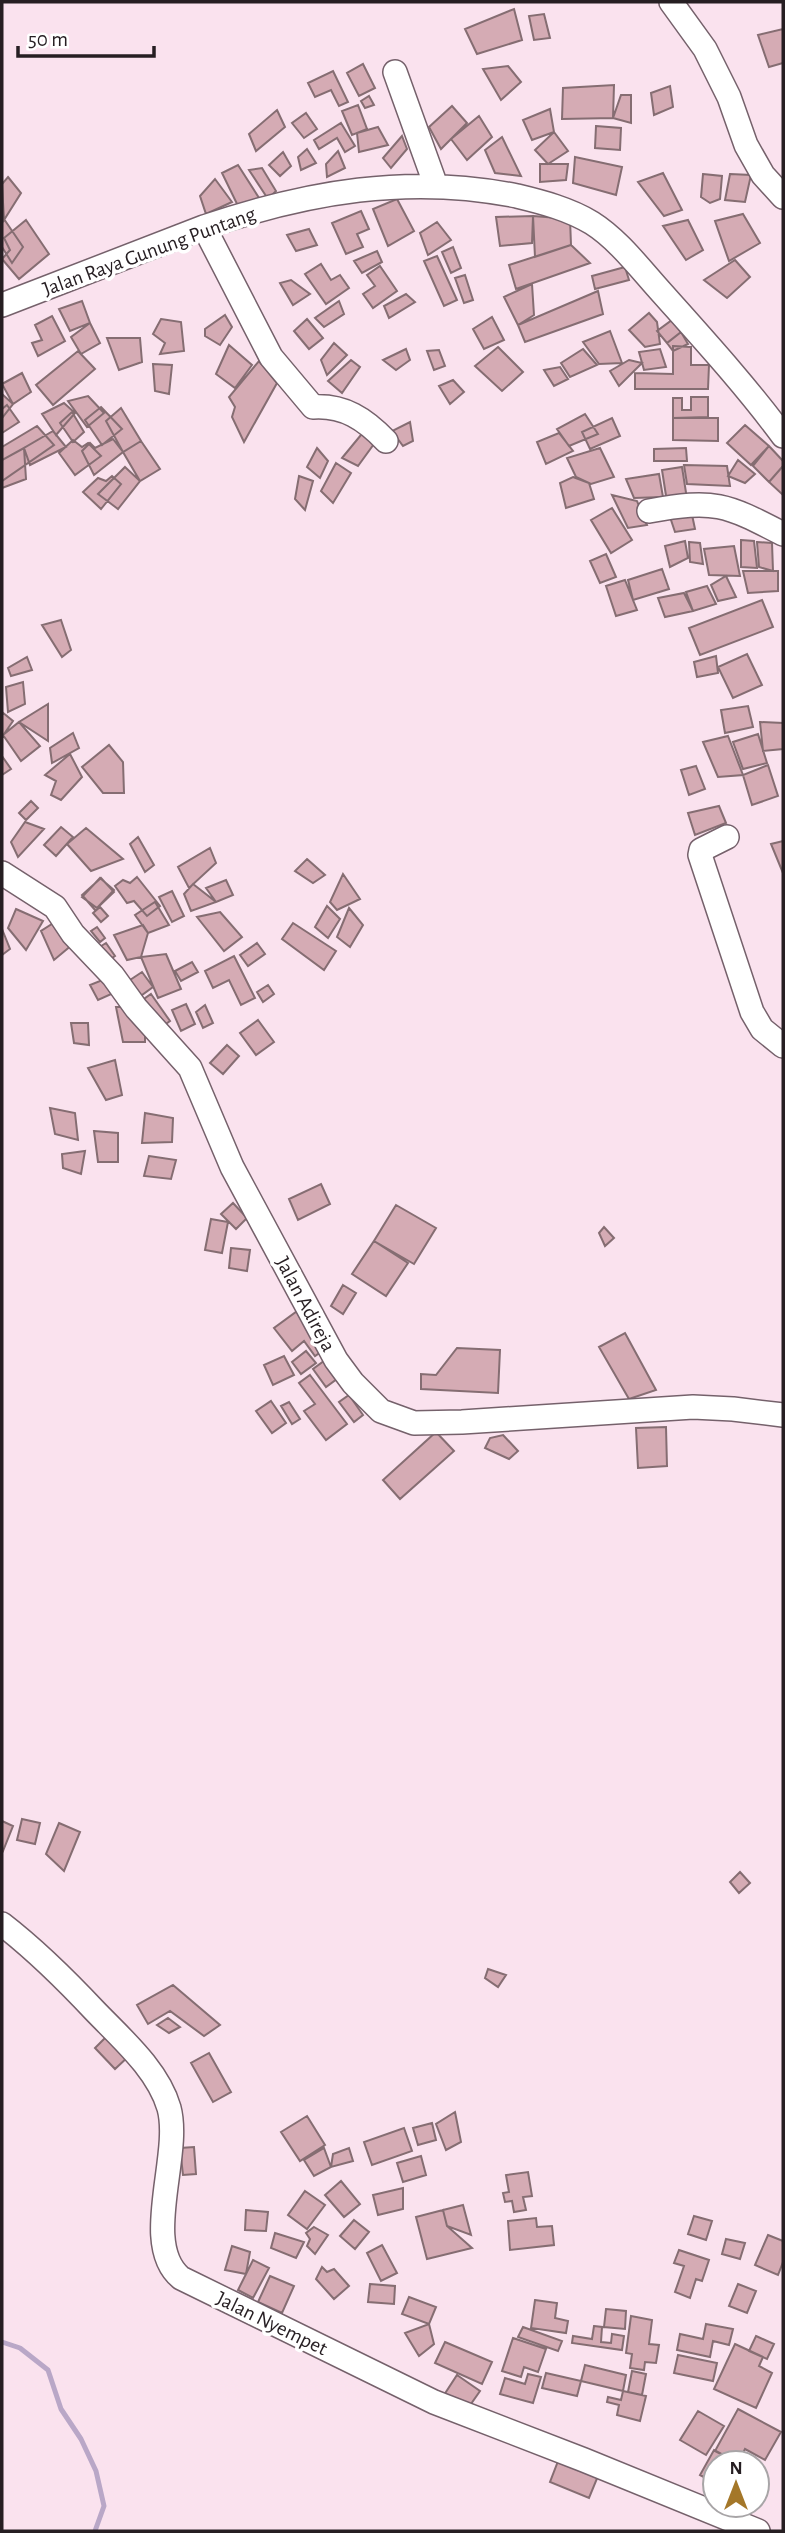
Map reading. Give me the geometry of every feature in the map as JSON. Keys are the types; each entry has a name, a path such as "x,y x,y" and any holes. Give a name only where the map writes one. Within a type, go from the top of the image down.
{"street":[{"path":"671,2 705,49 729,97 746,145 762,175 783,197"},
{"path":"395,72 436,186"},
{"name":"Jalan Raya Gunung Puntang","path":"2,305 236,216 368,187 436,186 484,189 547,203 592,223 626,253 702,338 783,436"},
{"path":"204,227 276,365 313,407 331,406 361,419 370,424 386,441"},
{"path":"649,511 683,505 718,505 739,512 783,534"},
{"path":"727,837 701,850 700,855 752,1012 762,1028 783,1046"},
{"name":"Jalan Adireja","path":"2,873 55,908 74,934 113,976 136,1008 190,1068 232,1167 336,1360 353,1383 381,1411 414,1423 693,1407 783,1415"},
{"name":"Jalan Nyempet","path":"2,1924 39,1953 124,2040 155,2078 169,2109 171,2141 163,2248 170,2269 192,2284 434,2402 715,2522 758,2531"}],"building":[{"path":"514,9 522,40 477,54 465,29"},
{"path":"544,14 550,38 534,40 529,16"},
{"path":"783,29 783,63 769,67 758,35"},
{"path":"363,64 375,88 359,96 347,73"},
{"path":"508,66 521,82 501,100 483,69"},
{"path":"333,71 348,102 339,106 331,90 315,97 308,83"},
{"path":"614,85 613,118 562,119 563,88"},
{"path":"670,86 673,107 654,115 651,93"},
{"path":"621,95 631,95 631,123 613,118"},
{"path":"369,96 374,105 365,108 361,101"},
{"path":"358,105 367,129 352,135 342,111"},
{"path":"452,106 467,123 441,149 429,127"},
{"path":"550,109 554,132 532,140 523,120"},
{"path":"277,110 285,127 256,151 249,134"},
{"path":"306,113 317,129 304,138 292,123"},
{"path":"479,116 492,137 467,160 451,139"},
{"path":"341,123 355,146 345,152 337,138 319,149 314,140"},
{"path":"596,126 621,128 620,150 595,148"},
{"path":"378,127 388,145 359,152 357,133"},
{"path":"554,132 568,151 548,164 535,150"},
{"path":"402,136 407,149 391,168 383,158"},
{"path":"502,137 521,176 495,173 485,150"},
{"path":"307,149 316,163 301,170 298,157"},
{"path":"338,151 345,168 327,177 326,164"},
{"path":"283,152 291,166 280,176 269,165"},
{"path":"575,157 622,167 616,195 573,183"},
{"path":"540,164 568,164 566,180 540,182"},
{"path":"238,165 261,201 239,208 222,173"},
{"path":"262,168 276,191 268,199 249,170"},
{"path":"663,173 682,210 664,216 638,182"},
{"path":"703,174 722,176 720,199 710,203 701,197"},
{"path":"730,174 751,175 745,202 725,200"},
{"path":"8,177 21,193 4,220 2,184"},
{"path":"215,179 232,202 206,214 200,196"},
{"path":"397,199 414,231 388,246 373,209"},
{"path":"361,211 369,229 357,234 363,247 346,254 332,223"},
{"path":"743,214 760,243 729,261 715,221"},
{"path":"533,216 532,243 500,246 496,217"},
{"path":"533,216 570,219 571,245 535,257"},
{"path":"4,219 23,247 12,263 2,247"},
{"path":"26,220 49,254 19,279 2,259 10,250 4,238"},
{"path":"688,220 703,250 686,260 663,226"},
{"path":"437,222 451,240 428,255 420,233"},
{"path":"309,229 317,245 296,251 287,235"},
{"path":"571,245 590,263 516,289 509,265"},
{"path":"453,247 461,268 451,273 442,252"},
{"path":"377,251 382,262 362,273 354,261"},
{"path":"437,256 457,300 444,306 424,261"},
{"path":"735,260 750,277 727,298 704,280"},
{"path":"321,264 331,280 340,275 349,288 326,304 305,274"},
{"path":"380,266 397,291 373,308 363,294 375,286 367,275"},
{"path":"625,267 629,280 595,289 592,276"},
{"path":"465,275 473,300 464,303 455,278"},
{"path":"291,280 310,294 293,305 280,283"},
{"path":"532,284 534,315 518,325 504,297"},
{"path":"598,291 603,314 525,342 518,325"},
{"path":"406,294 415,302 389,318 384,306"},
{"path":"82,301 90,323 70,331 59,309"},
{"path":"339,301 344,314 324,327 315,318"},
{"path":"649,313 657,322 660,344 645,347 629,330"},
{"path":"225,315 232,327 220,345 205,336 205,329"},
{"path":"52,316 65,341 38,356 32,343 42,340 35,325"},
{"path":"492,317 504,340 484,349 473,329"},
{"path":"161,319 181,322 184,351 160,354 165,343 153,334"},
{"path":"307,319 323,338 309,349 294,331"},
{"path":"672,320 681,332 667,343 657,331"},
{"path":"90,323 100,343 81,354 71,337"},
{"path":"610,331 622,363 599,364 583,342"},
{"path":"681,332 688,344 673,351 667,343"},
{"path":"107,338 140,338 142,362 119,370"},
{"path":"334,343 347,355 327,375 321,360"},
{"path":"229,345 252,365 235,388 216,374"},
{"path":"673,346 691,347 691,365 709,365 708,389 635,389 635,373 673,374"},
{"path":"498,347 523,372 502,391 475,366"},
{"path":"406,349 410,360 396,370 383,360"},
{"path":"583,349 597,365 570,377 561,363"},
{"path":"660,349 666,367 644,370 639,352"},
{"path":"439,350 445,366 434,370 427,351"},
{"path":"78,351 95,369 53,405 36,385"},
{"path":"351,360 360,367 342,393 328,381"},
{"path":"629,360 642,363 619,386 610,371"},
{"path":"259,361 277,383 244,442 232,417 235,407 229,397"},
{"path":"153,364 172,365 169,394 155,391"},
{"path":"560,367 568,379 554,386 544,370"},
{"path":"22,373 31,392 13,404 2,384"},
{"path":"453,380 464,392 450,404 439,386"},
{"path":"2,394 13,404 2,418"},
{"path":"88,396 104,413 87,427 68,401"},
{"path":"691,397 708,397 708,417 673,418 673,398 682,398 682,410 691,410"},
{"path":"64,403 75,413 56,435 42,414"},
{"path":"7,405 19,422 2,433 2,409"},
{"path":"101,407 122,429 102,445 85,420"},
{"path":"121,408 141,441 123,452 106,421"},
{"path":"72,412 84,432 73,442 60,423"},
{"path":"585,414 598,434 569,446 557,429"},
{"path":"612,418 620,436 590,449 582,432"},
{"path":"673,418 718,418 718,441 673,440"},
{"path":"410,422 413,441 403,446 392,431"},
{"path":"370,424 379,437 358,466 342,458"},
{"path":"745,425 769,446 751,465 727,443"},
{"path":"37,426 54,445 2,481 2,447"},
{"path":"53,431 66,447 30,465 24,448"},
{"path":"559,433 573,451 546,464 537,442"},
{"path":"113,439 123,452 94,475 82,451 90,443 95,448"},
{"path":"73,440 82,447 88,443 101,456 75,475 59,453"},
{"path":"141,441 160,469 140,481 123,452"},
{"path":"769,446 783,461 783,466 769,482 753,466"},
{"path":"24,448 26,479 2,488 2,460"},
{"path":"317,448 328,461 320,478 307,467"},
{"path":"600,448 614,477 591,484 576,477 567,458"},
{"path":"686,448 687,461 654,461 654,449"},
{"path":"738,460 755,474 745,483 728,476"},
{"path":"336,463 351,473 333,503 321,491"},
{"path":"684,465 727,466 730,486 687,484"},
{"path":"783,466 783,495 769,482"},
{"path":"125,467 140,481 118,509 98,494"},
{"path":"682,467 687,499 667,502 662,470"},
{"path":"659,474 663,497 634,498 626,479"},
{"path":"112,476 121,484 101,509 83,492 98,478 106,481"},
{"path":"299,476 313,481 305,510 295,499"},
{"path":"573,477 589,483 594,499 566,508 560,483"},
{"path":"612,495 637,501 647,525 628,528"},
{"path":"612,508 632,540 611,553 591,520"},
{"path":"691,510 695,529 675,532 669,514"},
{"path":"741,540 754,541 757,568 741,567"},
{"path":"685,541 688,558 670,567 665,546"},
{"path":"689,542 700,543 703,564 690,562"},
{"path":"757,542 772,543 773,571 759,567"},
{"path":"734,546 740,576 709,575 704,549"},
{"path":"606,554 616,577 600,583 590,561"},
{"path":"662,569 669,589 633,600 628,580"},
{"path":"743,571 778,571 778,591 748,593"},
{"path":"726,576 736,597 718,601 711,585"},
{"path":"625,580 637,610 616,616 606,586"},
{"path":"707,586 716,604 693,611 686,592"},
{"path":"684,593 693,611 665,617 658,598"},
{"path":"762,600 773,627 700,655 689,628"},
{"path":"61,620 71,650 62,657 42,625"},
{"path":"747,654 762,685 733,698 718,667"},
{"path":"716,656 718,673 697,677 694,662"},
{"path":"27,657 32,670 11,676 8,668"},
{"path":"23,682 25,704 8,712 6,687"},
{"path":"48,704 48,741 19,722"},
{"path":"748,706 753,727 725,733 721,710"},
{"path":"2,712 13,721 2,737"},
{"path":"19,722 40,746 21,761 3,735"},
{"path":"760,722 783,723 783,749 763,751"},
{"path":"73,733 79,748 52,763 50,748"},
{"path":"758,734 767,763 743,769 733,742"},
{"path":"728,736 743,775 718,777 703,742"},
{"path":"109,745 123,762 124,793 103,793 82,767"},
{"path":"70,754 82,777 61,800 51,795 56,781 45,775"},
{"path":"2,756 11,769 2,775"},
{"path":"768,765 778,796 752,805 743,775"},
{"path":"696,766 705,789 689,795 681,770"},
{"path":"31,801 38,808 26,820 19,813"},
{"path":"719,806 726,823 695,835 688,813"},
{"path":"25,822 44,829 18,857 11,842"},
{"path":"61,827 73,837 56,856 44,845"},
{"path":"86,828 123,859 91,871 67,844"},
{"path":"138,837 154,865 145,872 130,844"},
{"path":"783,841 783,873 771,844"},
{"path":"210,848 216,863 189,888 178,867"},
{"path":"307,859 325,875 313,883 295,871"},
{"path":"343,874 360,899 337,910 330,902"},
{"path":"137,877 160,906 147,916 134,901 127,903 115,886 123,880 130,883"},
{"path":"100,878 114,890 97,908 82,897"},
{"path":"101,878 114,892 95,910 82,895"},
{"path":"226,880 233,895 216,902 206,888"},
{"path":"193,884 216,902 191,911 184,894"},
{"path":"172,891 184,916 172,922 159,897"},
{"path":"155,902 169,925 148,933 135,915"},
{"path":"327,906 340,919 328,938 315,927"},
{"path":"100,907 108,916 101,922 93,913"},
{"path":"349,908 363,925 350,947 337,937"},
{"path":"16,909 43,921 26,950 8,928"},
{"path":"220,912 242,937 224,951 197,917"},
{"path":"55,922 73,944 54,960 41,931"},
{"path":"293,923 336,951 324,970 282,939"},
{"path":"143,925 148,933 141,957 127,960 114,935"},
{"path":"97,927 105,938 100,942 91,931"},
{"path":"2,929 10,949 2,955"},
{"path":"106,943 115,956 106,962 98,948"},
{"path":"257,943 265,954 248,966 240,955"},
{"path":"166,954 181,989 158,998 141,957"},
{"path":"234,956 255,998 241,1005 229,980 213,988 205,971"},
{"path":"192,962 198,972 181,981 175,971"},
{"path":"142,972 153,987 135,1000 124,984"},
{"path":"110,977 118,991 98,1000 90,985"},
{"path":"268,985 274,994 263,1002 257,992"},
{"path":"151,994 170,1021 160,1028 141,1001"},
{"path":"186,1004 195,1024 181,1031 172,1010"},
{"path":"205,1005 213,1023 203,1028 196,1012"},
{"path":"116,1007 123,1007 145,1023 145,1042 123,1042"},
{"path":"258,1020 274,1042 256,1055 240,1033"},
{"path":"71,1023 88,1023 89,1045 74,1043"},
{"path":"227,1045 239,1056 223,1074 210,1063"},
{"path":"115,1060 122,1095 106,1100 88,1068"},
{"path":"50,1108 75,1113 78,1140 55,1134"},
{"path":"145,1113 173,1118 172,1142 142,1143"},
{"path":"94,1131 118,1133 118,1162 98,1162"},
{"path":"85,1151 81,1174 63,1168 62,1154"},
{"path":"149,1156 176,1160 171,1179 144,1176"},
{"path":"321,1184 330,1204 298,1220 289,1199"},
{"path":"233,1203 247,1218 236,1229 221,1214"},
{"path":"396,1205 436,1228 414,1264 374,1241"},
{"path":"211,1219 228,1222 222,1253 205,1250"},
{"path":"604,1227 614,1238 605,1246 599,1233"},
{"path":"374,1241 408,1263 386,1296 352,1274"},
{"path":"231,1248 250,1250 247,1271 229,1268"},
{"path":"343,1285 356,1293 343,1314 331,1306"},
{"path":"300,1309 328,1347 315,1356 304,1341 292,1351 274,1328"},
{"path":"625,1333 656,1390 629,1399 599,1347"},
{"path":"457,1348 500,1350 498,1393 421,1389 421,1374 436,1375"},
{"path":"306,1351 316,1363 301,1374 292,1362"},
{"path":"284,1356 294,1375 273,1385 264,1365"},
{"path":"328,1358 341,1376 326,1387 313,1369"},
{"path":"310,1375 347,1424 326,1440 304,1411 315,1404 299,1383"},
{"path":"349,1395 363,1415 354,1422 339,1402"},
{"path":"271,1401 286,1423 272,1433 256,1411"},
{"path":"289,1402 300,1419 292,1424 281,1406"},
{"path":"666,1427 667,1466 638,1468 636,1428"},
{"path":"436,1432 454,1451 400,1499 383,1480"},
{"path":"503,1435 518,1451 509,1459 485,1448 490,1438"},
{"path":"22,1819 40,1823 35,1844 17,1840"},
{"path":"2,1821 13,1826 3,1851 2,1850"},
{"path":"59,1823 80,1832 64,1871 46,1854"},
{"path":"740,1872 750,1883 739,1893 730,1882"},
{"path":"488,1969 506,1975 498,1987 485,1978"},
{"path":"173,1985 220,2025 204,2036 170,2011 148,2024 137,2005"},
{"path":"168,2018 180,2027 169,2033 157,2025"},
{"path":"109,2034 130,2055 115,2069 95,2048"},
{"path":"209,2053 231,2092 213,2102 191,2063"},
{"path":"455,2112 461,2142 446,2150 436,2124"},
{"path":"307,2116 325,2145 300,2161 281,2132"},
{"path":"432,2123 436,2140 418,2145 413,2128"},
{"path":"404,2128 412,2151 372,2165 364,2142"},
{"path":"194,2147 196,2174 183,2175 180,2148"},
{"path":"324,2148 331,2167 314,2176 304,2160"},
{"path":"349,2148 353,2161 331,2167 333,2154"},
{"path":"421,2156 426,2175 403,2182 397,2163"},
{"path":"528,2172 532,2196 523,2197 526,2210 514,2212 512,2201 505,2202 503,2193 509,2192 506,2175"},
{"path":"341,2181 360,2204 344,2217 325,2195"},
{"path":"403,2188 403,2209 378,2215 373,2195"},
{"path":"305,2191 325,2205 307,2229 288,2215"},
{"path":"463,2205 471,2235 447,2226 443,2210"},
{"path":"246,2210 268,2212 266,2231 245,2230"},
{"path":"443,2210 447,2226 472,2248 427,2259 416,2217"},
{"path":"694,2216 712,2221 706,2240 688,2234"},
{"path":"536,2218 537,2227 552,2226 554,2245 510,2250 508,2221"},
{"path":"354,2220 369,2232 355,2249 340,2236"},
{"path":"314,2227 328,2235 315,2254 307,2246 310,2239 306,2233"},
{"path":"275,2233 304,2242 296,2258 271,2248"},
{"path":"768,2235 783,2241 783,2262 778,2275 755,2265"},
{"path":"726,2239 745,2243 740,2259 722,2254"},
{"path":"382,2245 397,2273 381,2281 367,2253"},
{"path":"232,2246 250,2252 246,2274 225,2270"},
{"path":"679,2250 709,2260 702,2281 696,2279 690,2298 675,2292 684,2266 674,2263"},
{"path":"253,2260 269,2268 253,2298 238,2290"},
{"path":"322,2267 327,2272 334,2269 349,2286 334,2299 316,2279"},
{"path":"270,2276 294,2286 282,2313 258,2302"},
{"path":"370,2284 395,2286 394,2304 368,2302"},
{"path":"738,2284 756,2291 747,2313 729,2306"},
{"path":"409,2297 436,2307 429,2324 402,2314"},
{"path":"535,2300 557,2303 555,2318 568,2321 566,2333 531,2328"},
{"path":"606,2309 626,2311 625,2329 604,2327"},
{"path":"631,2316 652,2320 649,2344 659,2345 656,2363 645,2362 644,2370 630,2368 632,2354 626,2353"},
{"path":"429,2324 434,2344 419,2356 405,2333"},
{"path":"706,2324 733,2329 729,2345 713,2341 710,2357 677,2350 680,2334 703,2339"},
{"path":"594,2326 602,2327 601,2342 611,2343 612,2334 624,2336 622,2350 572,2343 573,2336 592,2339"},
{"path":"523,2327 562,2341 558,2351 518,2337"},
{"path":"756,2336 774,2344 767,2359 749,2351"},
{"path":"513,2338 546,2349 538,2372 524,2367 521,2377 502,2371"},
{"path":"445,2342 492,2362 482,2384 435,2363"},
{"path":"735,2344 763,2357 759,2366 772,2373 756,2408 714,2389"},
{"path":"678,2355 717,2363 713,2381 674,2373"},
{"path":"585,2365 626,2375 623,2391 581,2381"},
{"path":"632,2371 646,2374 642,2395 628,2392"},
{"path":"546,2373 581,2381 577,2396 542,2388"},
{"path":"528,2374 541,2377 533,2403 500,2394 505,2378 525,2384"},
{"path":"457,2375 480,2391 466,2411 444,2395"},
{"path":"623,2391 646,2396 640,2421 617,2415 619,2405 607,2402 608,2397 621,2400"},
{"path":"738,2409 781,2432 771,2450 716,2449"},
{"path":"698,2411 724,2426 710,2449 701,2449 701,2452 680,2440"},
{"path":"565,2443 605,2459 589,2498 550,2482"}],"waterway":[{"path":"2,2342 20,2348 48,2370 61,2409 81,2439 96,2471 104,2506 95,2531"}]}
